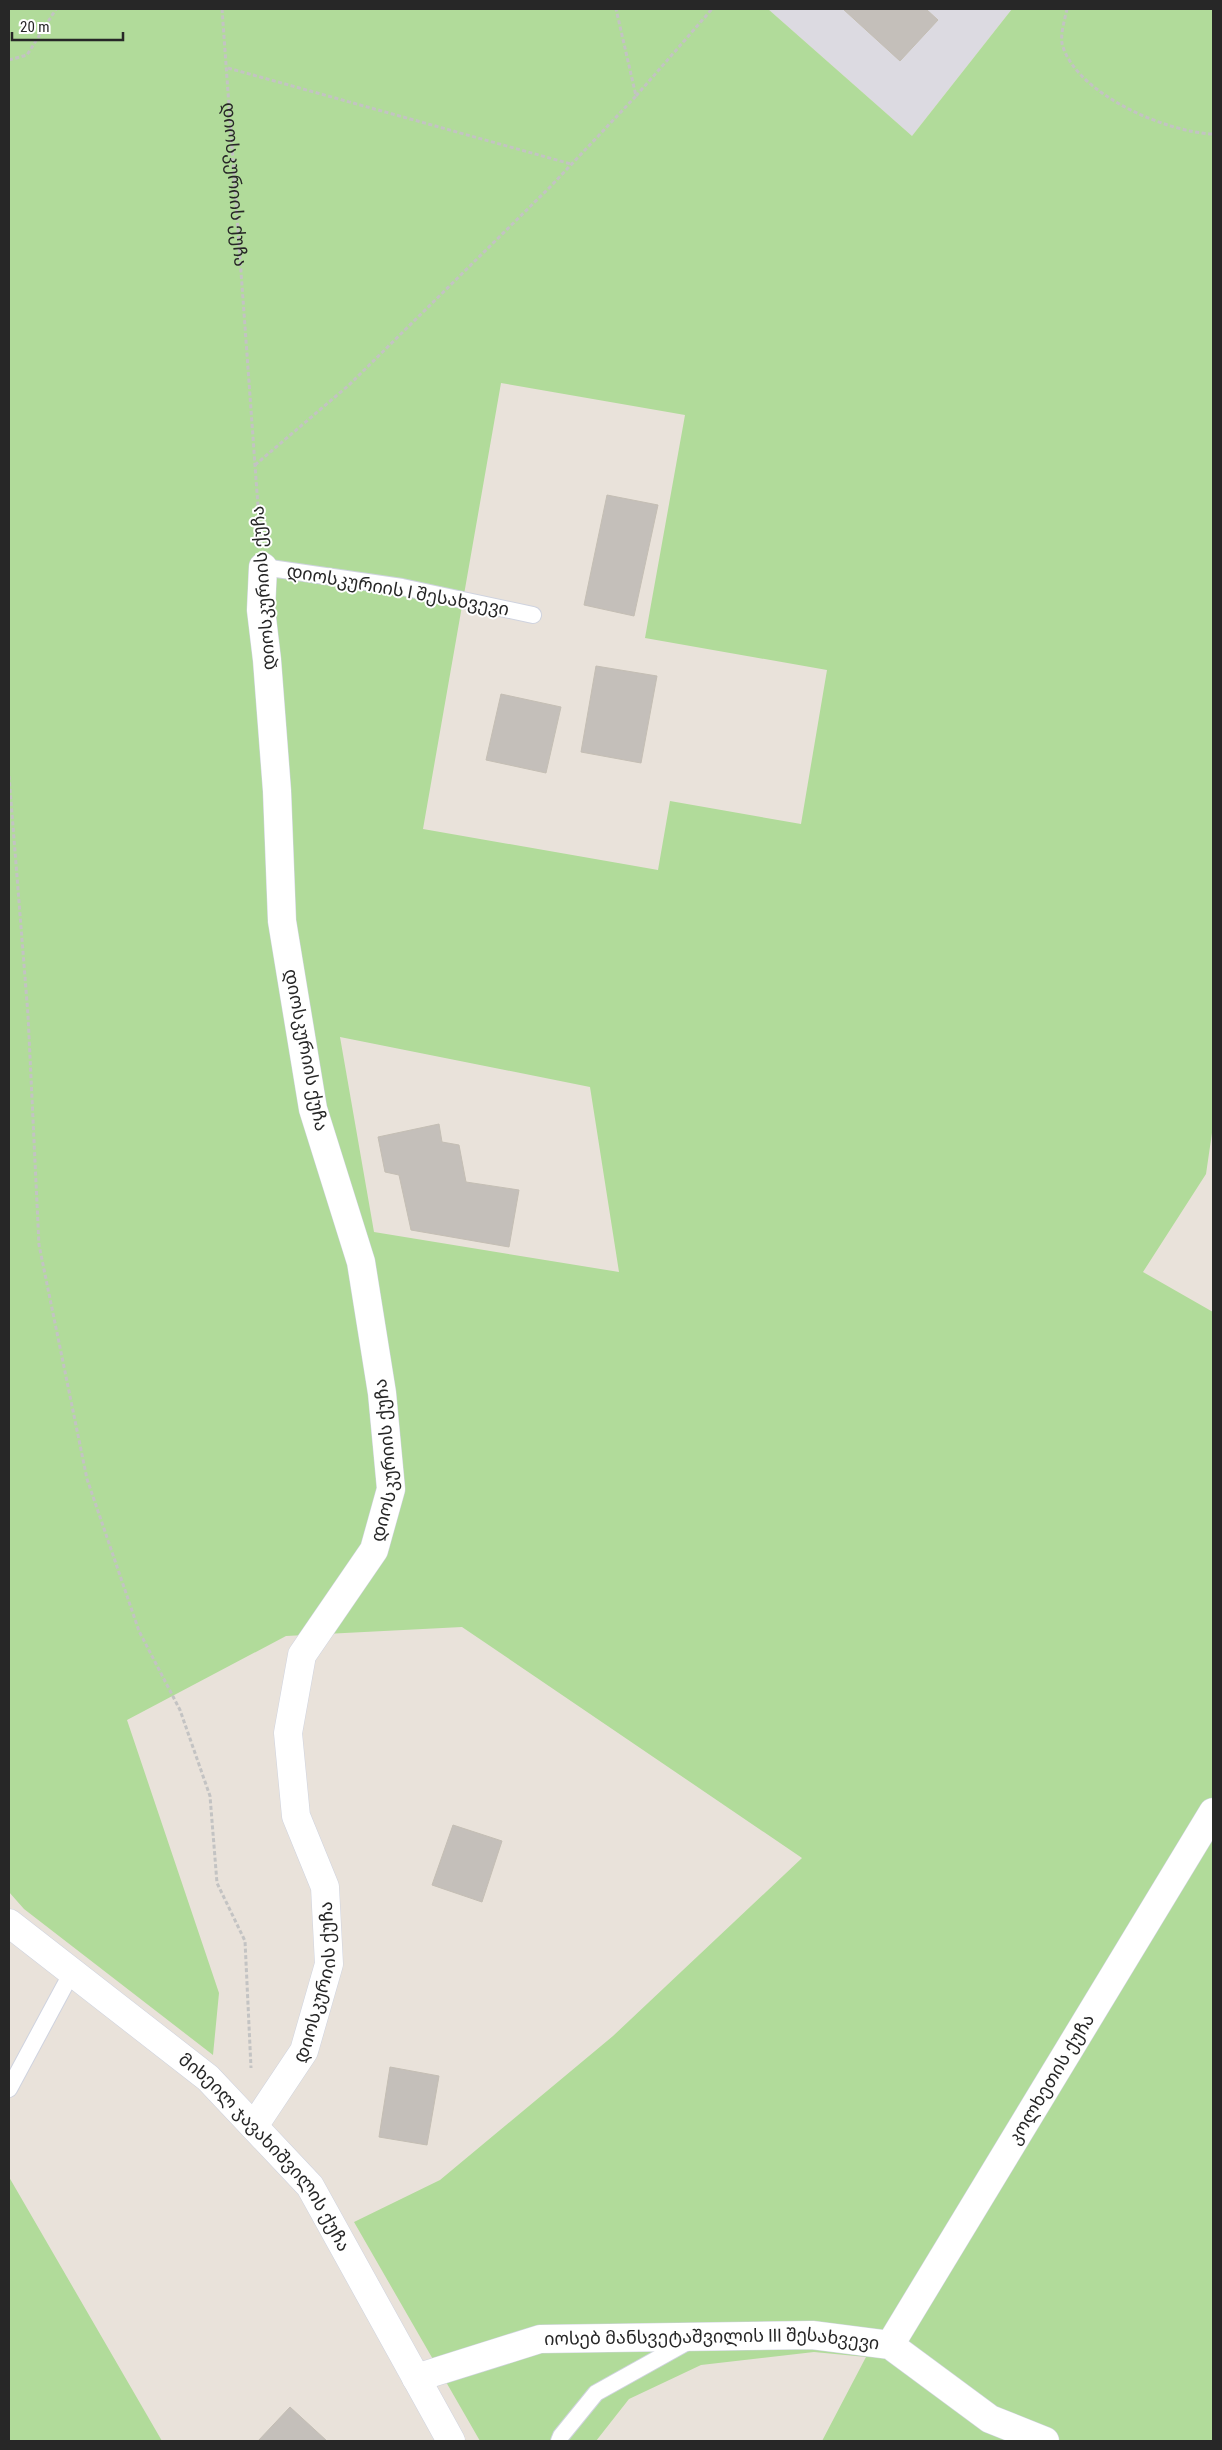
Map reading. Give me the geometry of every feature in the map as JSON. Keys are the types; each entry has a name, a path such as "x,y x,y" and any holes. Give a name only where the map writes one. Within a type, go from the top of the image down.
{"street":[{"name":"დიოსკურიის ქუჩა","path":"254,2126 304,2051 329,1964 325,1887 296,1816 288,1733 302,1654 374,1550 391,1489 382,1393 361,1262 313,1109 282,922 277,781 261,610 263,567"},
{"name":"კოლხეთის ქუჩა","path":"890,2345 1213,1812"},
{"name":"მიხეილ ჯავახიშვილის ქუჩა","path":"9,1923 208,2078 310,2186 451,2441"},
{"name":"იოსებ მანსვეტაშვილის III შესახვევი","path":"416,2378 540,2339 812,2335 890,2345 990,2419 1045,2441"}],"lane":[{"name":"დიოსკურიის I შესახვევი","path":"263,567 402,587 533,615"},
{"path":"9,2090 72,1972"},
{"path":"560,2441 561,2436 596,2393 698,2337"}],"path":[{"path":"9,60 26,55 56,9"},
{"name":"დიოსკურიის ქუჩა","path":"222,9 228,68 263,567"},
{"path":"616,9 636,96"},
{"path":"255,465 349,385 571,164 636,96 712,9"},
{"path":"1067,9 1062,46 1079,75 1129,111 1200,133 1213,134"},
{"path":"228,68 571,164"},
{"path":"9,776 28,1015 39,1245 87,1479 139,1631 180,1710 210,1796 217,1883 245,1941 251,2070"}],"shaded area":[{"path":"768,9 1012,9 912,136"}],"green space":[{"path":"9,9 768,9 912,136 1012,9 1213,9 1213,1126 1206,1174 1143,1272 1213,1312 1213,2441 822,2441 866,2357 814,2352 701,2365 629,2399 596,2441 480,2441 354,2222 440,2180 613,2036 802,1858 462,1627 286,1636 127,1720 219,1993 213,2055 24,1909 9,1892","holes":["501,383 685,415 645,638 827,670 801,824 670,801 658,870 423,829","340,1037 590,1087 619,1272 374,1232"]},
{"path":"9,2177 162,2441 9,2441"}],"building":[{"path":"843,9 926,9 938,20 900,61"},
{"path":"607,495 658,505 634,616 584,605"},
{"path":"596,666 657,676 641,763 581,752"},
{"path":"501,694 561,707 546,773 486,760"},
{"path":"439,1124 442,1142 459,1145 466,1182 519,1190 509,1247 411,1230 399,1175 385,1172 378,1137"},
{"path":"453,1825 502,1841 482,1902 432,1885"},
{"path":"390,2067 439,2076 427,2145 379,2137"},
{"path":"290,2407 327,2441 258,2441"}]}
